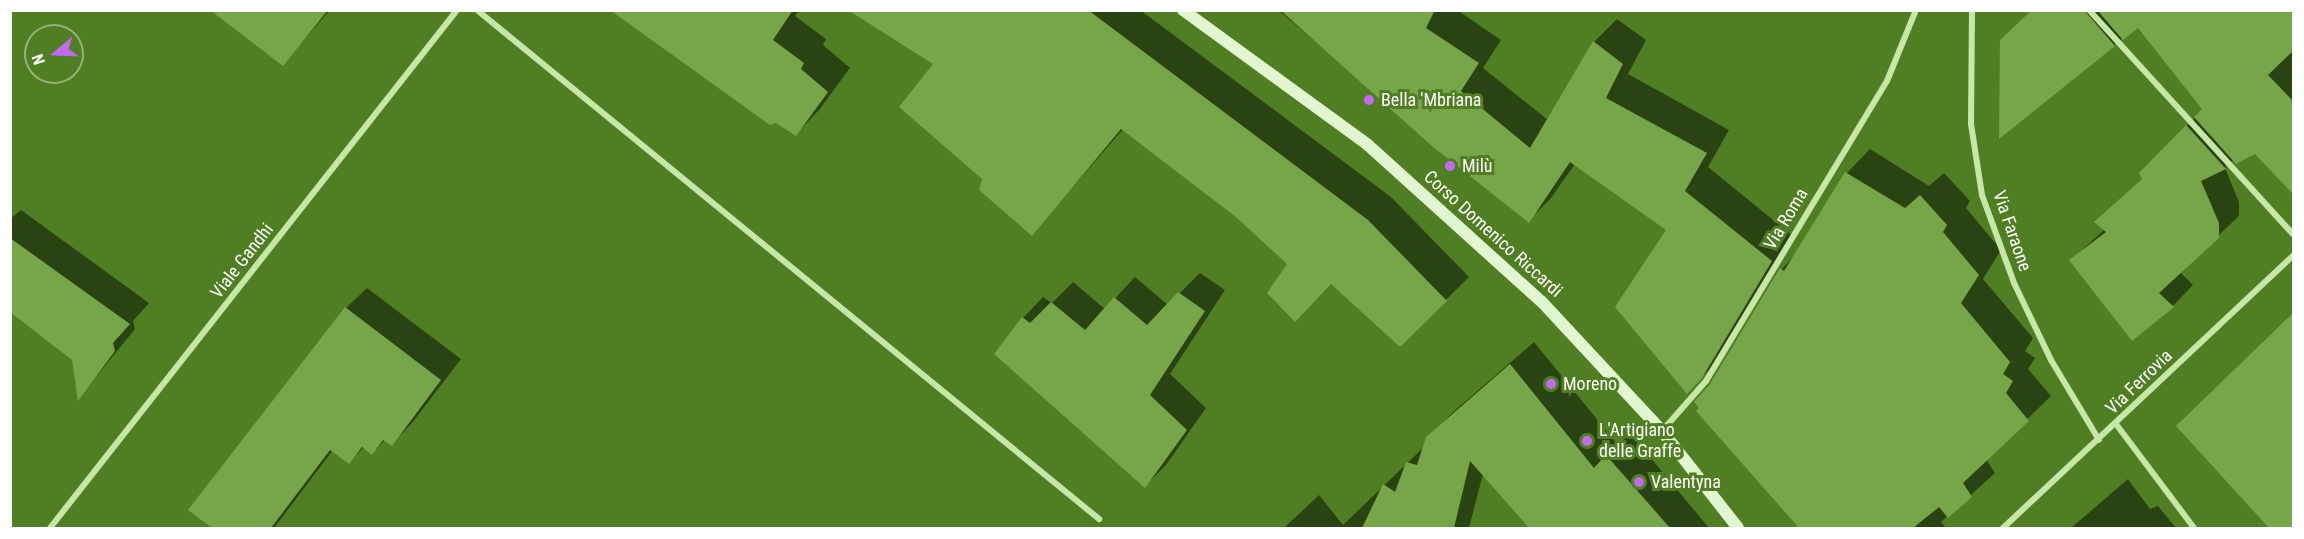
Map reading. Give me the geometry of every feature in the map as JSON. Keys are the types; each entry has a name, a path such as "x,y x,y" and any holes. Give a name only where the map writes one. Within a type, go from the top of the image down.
{"main road":[{"name":"Corso Domenico Riccardi","path":"1183,10 1368,145 1542,302 1662,431 1738,528"}],"street":[{"name":"Viale Gandhi","path":"50,528 457,10"},
{"path":"477,10 1099,519"},
{"name":"Via Roma","path":"1662,431 1706,381 1887,81 1916,10"},
{"name":"Via Faraone","path":"1971,10 1971,124 1982,195 2019,292 2051,360 2099,440"},
{"path":"2089,10 2294,235"},
{"name":"Via Ferrovia","path":"2003,528 2294,255"},
{"path":"2116,424 2194,528"}],"building":[{"path":"210,10 328,10 283,66"},
{"path":"610,10 793,10 773,40 804,63 801,69 828,92 796,136 776,123 770,125"},
{"path":"848,10 1088,10 1368,220 1447,301 1400,347 1331,284 1295,322 1267,293 1287,264 1236,217 1121,129 1032,236 979,190 982,179 899,107 933,64"},
{"path":"1280,10 1435,10 1426,28 1479,63 1461,91 1530,148 1593,41 1623,64 1606,98 1707,153 1685,191 1772,261 1702,378 1687,394 1615,307 1666,230 1570,162 1529,223 1432,146"},
{"path":"2032,10 2084,10 2115,46 1999,139 2000,40"},
{"path":"2097,10 2294,10 2294,50 2268,75 2294,102 2294,195 2255,154 2236,164 2194,117 2202,109 2138,28 2123,40"},
{"path":"2186,125 2226,169 2201,181 2219,223 2219,238 2159,293 2174,307 2132,341 2069,260 2106,232 2094,222 2142,179 2139,173"},
{"path":"1845,172 1905,208 1920,195 1947,225 1943,232 1979,275 1961,303 2010,362 2003,374 2013,381 2006,393 2029,421 1963,483 1972,497 1948,518 1939,507 1913,528 1799,528 1696,411 1699,408 1694,402 1710,384 1780,268 1784,271"},
{"path":"10,238 130,324 113,343 115,351 78,401 72,360 10,312"},
{"path":"1178,292 1205,311 1150,395 1187,430 1145,488 994,354 1022,317 1030,323 1051,302 1085,330 1114,297 1147,325"},
{"path":"345,307 441,380 392,446 383,440 372,455 362,447 349,464 330,450 271,528 212,528 188,510"},
{"path":"2294,312 2294,528 2269,528 2176,426"},
{"path":"1510,364 1594,468 1606,455 1670,528 1529,528 1470,461 1454,528 1362,528 1383,484 1395,492 1406,462 1417,465 1426,437"}],"place":[{"name":"Bella 'Mbriana","path":"1369,100"},
{"name":"Milù","path":"1450,166"},
{"name":"Moreno","path":"1551,384"},
{"name":"L'Artigiano delle Graffe","path":"1587,441"},
{"name":"Valentyna","path":"1639,482"}]}
